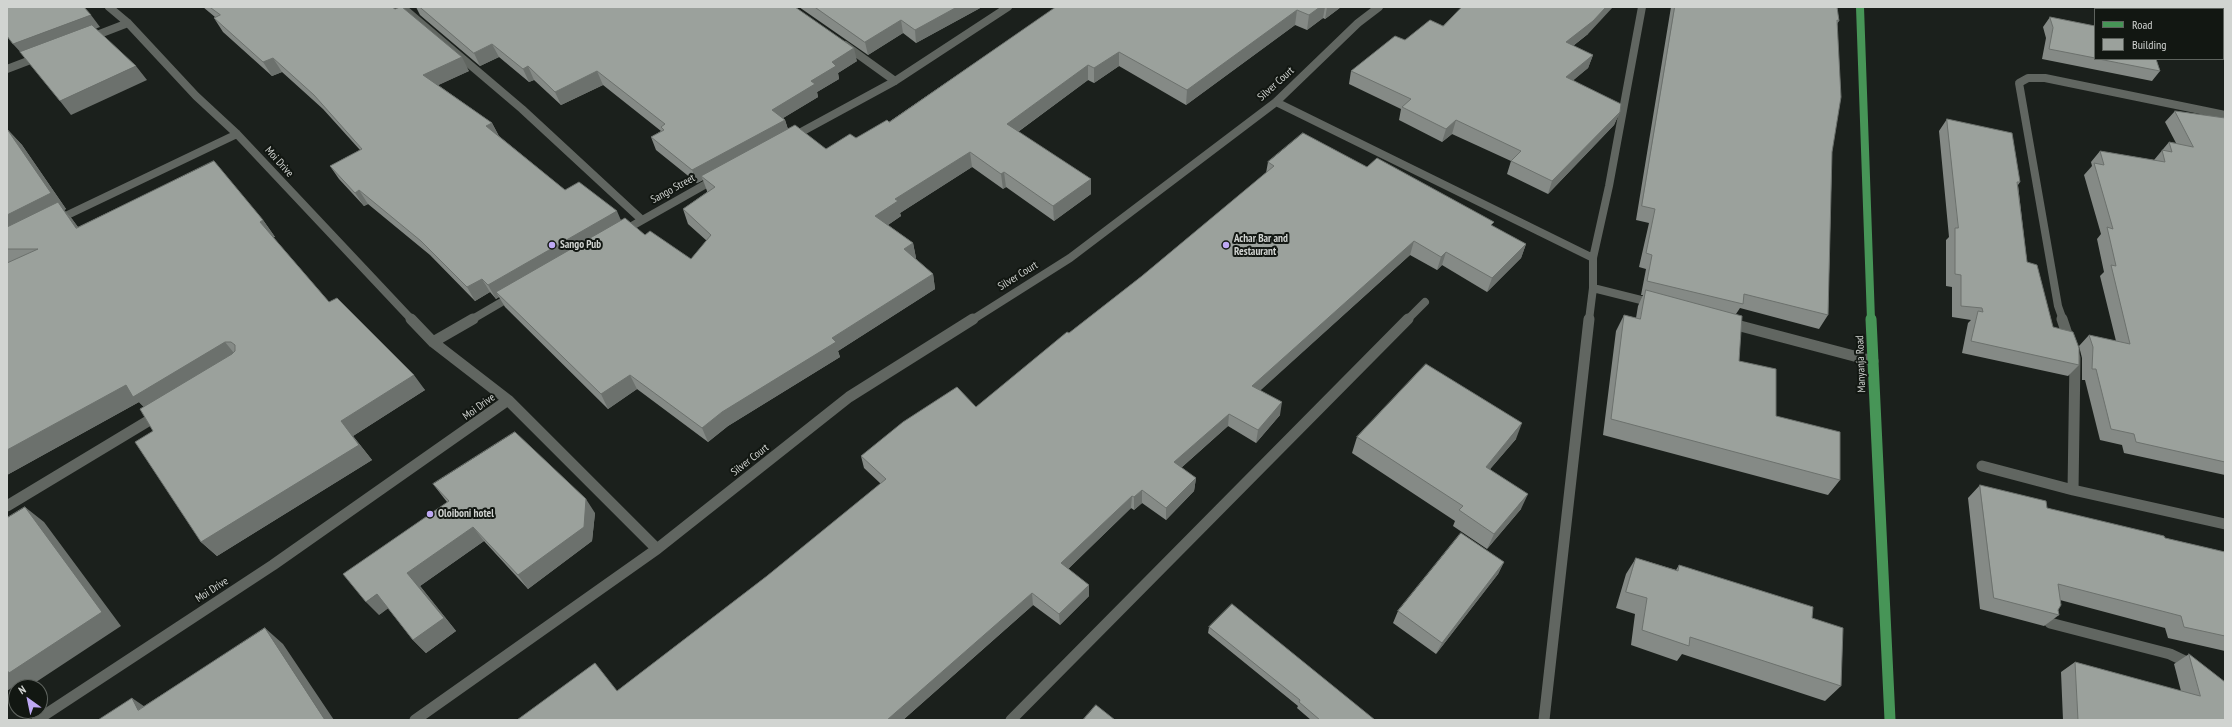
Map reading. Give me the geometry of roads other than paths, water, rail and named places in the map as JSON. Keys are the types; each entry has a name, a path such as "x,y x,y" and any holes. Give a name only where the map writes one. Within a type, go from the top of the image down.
{"main road":[{"name":"Manyanja Road","path":"1860,7 1873,361 1890,720"}],"street":[{"name":"Moi Drive","path":"37,720 273,565 508,400 432,342 237,134 196,96 128,23 109,7"},
{"path":"402,7 522,110 642,220"},
{"path":"784,142 895,81 1008,7"},
{"name":"Silver Court","path":"415,720 657,549 849,397 1070,258 1276,102 1358,23 1378,7"},
{"path":"1544,720 1593,288 1593,258 1609,186 1642,7"},
{"path":"78,42 128,23"},
{"path":"838,40 895,81"},
{"path":"7,69 50,53"},
{"path":"2073,490 2075,358 2058,306 2019,83 2024,78 2030,76 2045,78 2225,115"},
{"path":"1276,102 1593,258"},
{"path":"48,224 237,134"},
{"name":"Sango Street","path":"615,236 722,176"},
{"path":"1593,288 1661,306"},
{"path":"432,342 520,291"},
{"path":"1011,720 1425,302"},
{"path":"1722,322 1873,361"},
{"path":"508,400 657,549"},
{"path":"7,506 168,409"},
{"path":"1982,466 2073,490 2225,524"},
{"path":"2050,623 2170,654 2204,671"}],"place":[{"name":"Sango Pub","path":"552,245"},
{"name":"Achar Bar and Restaurant","path":"1226,245"},
{"name":"Oloiboni hotel","path":"430,514"}]}
